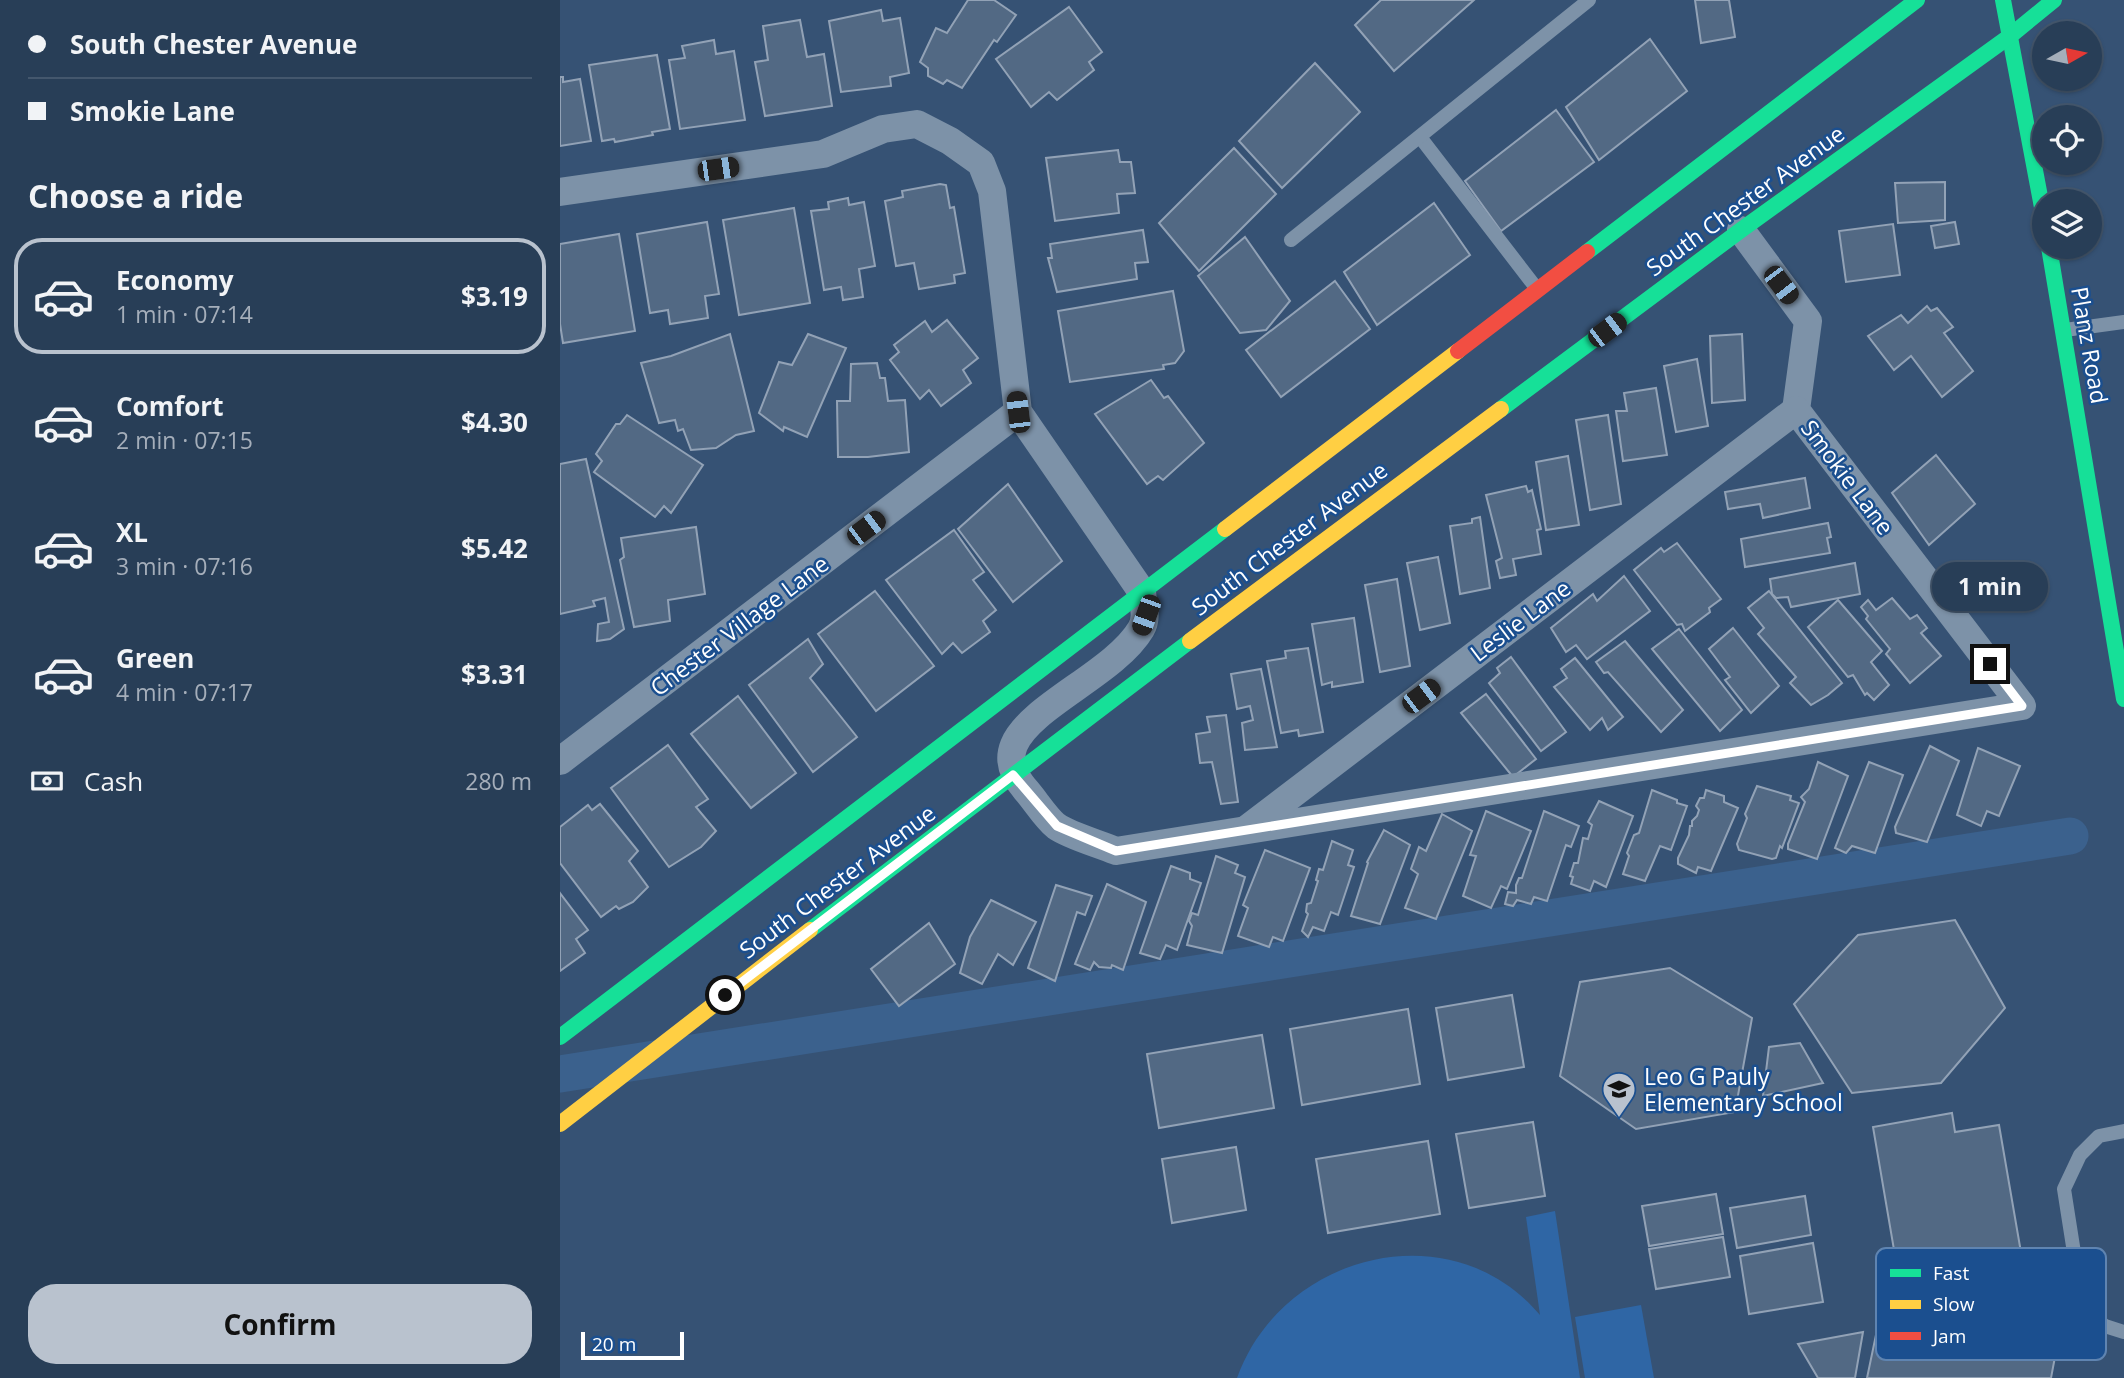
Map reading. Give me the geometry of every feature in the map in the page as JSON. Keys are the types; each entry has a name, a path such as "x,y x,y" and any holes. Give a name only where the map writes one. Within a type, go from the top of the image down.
{"main road":[{"name":"South Chester Avenue","path":"560,1037 1917,0"},
{"path":"2003,0 2039,189"},
{"name":"South Chester Avenue","path":"560,1124 636,1062 1013,775 1741,230 2010,36 2054,0"},
{"name":"Planz Road","path":"2051,259 2124,699"}],"street":[{"path":"560,192 822,154 883,129 917,124 950,141 981,163 992,191 1018,412 1142,592 1146,615 1141,629 1124,649 1094,676 1052,705 1020,736 1013,751 1013,775 1057,826 1116,851 1245,830"},
{"name":"Smokie Lane","path":"1245,830 2022,706 1796,410 1808,321 1741,230"},
{"name":"Leslie Lane","path":"1245,830 1796,410"},
{"name":"Chester Village Lane","path":"560,761 1018,412"}],"lane":[{"path":"1291,240 1589,0"},
{"path":"1420,137 1538,290"},
{"path":"2065,330 2124,322"},
{"path":"2073,1248 2064,1189 2080,1155 2099,1136 2124,1131"},
{"path":"2106,1326 2124,1332"}],"shaded area":[{"path":"1555,1211 1580,1378 1237,1378 1259,1335 1291,1301 1329,1275 1372,1260 1417,1256 1461,1263 1503,1282 1540,1315 1526,1217"},
{"path":"1641,1305 1654,1378 1585,1378 1575,1317"}],"building":[{"path":"968,0 994,0 1016,15 997,42 994,40 962,88 947,80 943,84 928,76 928,68 920,62 936,28 947,33"},
{"path":"1381,0 1474,0 1394,71 1355,25"},
{"path":"1695,0 1729,0 1735,37 1701,43"},
{"path":"1069,7 1102,52 1089,62 1094,70 1057,100 1049,92 1031,107 996,59"},
{"path":"881,10 883,21 900,18 909,73 890,77 891,86 841,92 829,21"},
{"path":"800,20 807,57 824,54 832,106 765,116 755,62 768,60 763,26"},
{"path":"1650,39 1687,91 1599,160 1566,107"},
{"path":"714,40 716,54 734,51 745,120 680,129 669,60 685,58 682,46"},
{"path":"657,55 670,129 615,142 614,139 602,141 589,65"},
{"path":"1315,63 1360,112 1282,188 1239,141"},
{"path":"560,77 563,77 563,82 580,79 591,141 560,146"},
{"path":"1556,110 1594,162 1501,231 1465,181"},
{"path":"1234,148 1276,194 1199,271 1159,223"},
{"path":"1118,150 1120,162 1131,162 1135,193 1117,194 1119,213 1055,221 1046,158"},
{"path":"1945,182 1945,220 1898,223 1895,183"},
{"path":"946,185 950,208 954,207 965,273 954,275 955,283 919,289 914,263 896,266 885,201 903,197 902,191"},
{"path":"848,198 849,205 864,202 875,266 859,269 863,297 843,300 841,287 824,290 811,211 829,209 828,202"},
{"path":"1434,203 1470,255 1377,325 1344,272"},
{"path":"794,208 810,303 739,315 723,220"},
{"path":"707,222 719,294 705,296 708,318 670,324 668,310 650,313 637,234"},
{"path":"1955,222 1959,244 1935,248 1931,226"},
{"path":"1893,224 1900,275 1846,282 1839,231"},
{"path":"1143,230 1148,262 1135,263 1137,279 1057,292 1048,258 1052,258 1050,244"},
{"path":"619,234 635,331 563,343 560,324 560,244"},
{"path":"1245,237 1290,301 1266,330 1240,333 1198,276"},
{"path":"1335,281 1370,329 1281,397 1246,350"},
{"path":"1173,291 1184,351 1175,363 1163,365 1164,369 1070,382 1058,311"},
{"path":"1927,306 1931,311 1937,308 1953,327 1944,333 1973,371 1942,397 1911,356 1894,370 1868,336 1901,315 1908,323"},
{"path":"947,320 978,358 963,370 971,383 941,406 929,390 920,399 890,360 899,352 894,345 925,321 932,332"},
{"path":"730,334 754,431 736,435 716,448 691,450 683,429 678,431 675,420 659,423 641,363 671,356"},
{"path":"808,334 846,348 807,437 784,427 783,431 759,413 779,362 792,365"},
{"path":"1742,334 1745,400 1712,403 1710,336"},
{"path":"1697,359 1708,426 1676,432 1664,366"},
{"path":"877,363 880,378 885,378 888,401 905,400 909,452 868,457 838,457 837,401 850,401 851,364"},
{"path":"1151,380 1164,398 1168,396 1204,443 1163,480 1158,476 1147,484 1095,414"},
{"path":"1656,388 1667,455 1623,461 1616,411 1627,411 1624,393"},
{"path":"627,415 703,465 671,513 664,506 655,517 594,472 602,461 596,454 616,424 620,424"},
{"path":"1608,415 1621,504 1590,510 1576,420"},
{"path":"1936,455 1975,504 1929,545 1892,493"},
{"path":"1568,456 1579,525 1546,530 1536,462"},
{"path":"586,459 624,629 610,639 597,641 598,624 609,622 605,598 593,601 595,606 560,614 560,464"},
{"path":"1805,478 1810,508 1763,518 1760,504 1728,509 1725,492"},
{"path":"1008,484 1062,561 1013,602 958,529"},
{"path":"1526,486 1528,492 1532,490 1541,529 1537,530 1541,554 1513,559 1516,575 1500,578 1496,561 1502,558 1486,495"},
{"path":"1480,517 1490,588 1460,594 1450,526 1472,523 1472,519"},
{"path":"1828,523 1830,553 1745,567 1741,539"},
{"path":"696,527 705,594 668,600 670,621 634,627 620,560 624,557 621,538"},
{"path":"954,530 984,572 973,580 996,610 983,621 990,632 962,653 953,643 942,654 886,580"},
{"path":"1677,543 1721,599 1709,608 1710,612 1685,631 1682,624 1677,625 1634,570 1661,548 1664,552"},
{"path":"1438,557 1450,623 1420,630 1407,563"},
{"path":"1855,563 1860,594 1791,607 1788,597 1776,598 1772,594 1770,579"},
{"path":"1624,576 1650,611 1587,659 1576,645 1566,652 1551,628 1593,594 1597,601"},
{"path":"1397,579 1410,666 1380,672 1365,585"},
{"path":"875,591 934,666 876,711 818,634"},
{"path":"1769,591 1842,683 1811,705 1790,683 1796,677 1758,634 1764,628 1748,608"},
{"path":"1892,598 1910,619 1917,615 1927,628 1921,633 1941,656 1910,683 1886,654 1890,649 1866,619 1868,616 1861,607 1868,600 1876,610"},
{"path":"1838,600 1882,651 1871,662 1889,685 1874,700 1867,693 1865,695 1853,675 1848,677 1808,627"},
{"path":"1354,618 1363,682 1332,687 1332,682 1322,685 1312,624"},
{"path":"1733,628 1779,686 1751,713 1725,680 1730,677 1709,649"},
{"path":"1679,629 1742,710 1720,731 1652,649"},
{"path":"808,639 823,664 810,678 857,737 813,772 749,685"},
{"path":"1625,641 1683,710 1661,732 1596,662"},
{"path":"1308,648 1323,732 1299,736 1298,730 1281,733 1267,661 1286,658 1285,651"},
{"path":"1511,657 1566,732 1541,751 1489,683 1500,673 1497,668"},
{"path":"1575,658 1623,717 1608,730 1602,718 1590,730 1554,687 1567,678 1561,669"},
{"path":"1261,669 1277,747 1245,750 1242,723 1253,720 1250,706 1237,709 1231,674"},
{"path":"1486,694 1536,759 1513,777 1461,713"},
{"path":"738,696 796,773 751,808 691,734"},
{"path":"1226,715 1238,802 1221,804 1212,762 1200,763 1196,734 1210,732 1207,717"},
{"path":"668,745 708,799 696,807 716,831 701,847 669,867 611,788"},
{"path":"1930,746 1959,761 1927,842 1896,833 1895,827"},
{"path":"1978,748 2020,766 1999,816 1987,811 1981,826 1957,815"},
{"path":"1818,762 1848,776 1817,859 1788,849 1788,844 1805,802 1801,797 1809,789"},
{"path":"1869,762 1903,775 1875,853 1852,846 1846,853 1835,848"},
{"path":"1757,786 1791,796 1790,800 1799,803 1782,848 1780,846 1776,858 1772,859 1739,850 1737,844 1747,818 1745,814"},
{"path":"1652,790 1687,806 1671,850 1660,846 1645,881 1623,874 1629,856 1627,853 1634,835 1639,833"},
{"path":"1706,790 1724,796 1724,802 1738,808 1711,871 1698,867 1696,873 1678,864 1678,858 1689,835 1692,821 1697,816 1699,810 1696,806 1700,798 1704,798"},
{"path":"1599,801 1633,816 1606,887 1594,881 1590,891 1571,884 1573,877 1570,876 1574,863 1578,863 1583,838 1588,839 1592,825 1588,822"},
{"path":"600,804 638,851 629,861 648,887 633,902 619,909 616,906 601,917 560,863 560,827 588,805 592,810"},
{"path":"1486,811 1531,831 1507,889 1501,886 1491,908 1463,896 1476,856 1470,855"},
{"path":"1544,811 1579,826 1571,847 1566,845 1547,901 1534,897 1531,904 1517,900 1513,906 1505,904 1508,892 1516,893 1516,885 1519,878 1522,878"},
{"path":"1442,814 1472,831 1436,919 1405,908 1418,874 1411,869 1419,847 1426,851"},
{"path":"1384,830 1410,845 1380,924 1351,916 1367,862"},
{"path":"1332,841 1353,850 1348,865 1354,867 1338,915 1331,912 1324,931 1313,927 1308,937 1302,931 1308,914 1307,904 1311,903 1319,869 1323,870"},
{"path":"1265,850 1310,868 1283,941 1273,937 1269,947 1238,936 1248,908 1243,905"},
{"path":"1216,856 1238,865 1235,873 1245,877 1222,953 1187,945 1192,926 1189,921 1192,913 1198,915"},
{"path":"1171,866 1190,873 1190,879 1201,883 1177,950 1166,945 1160,959 1140,953"},
{"path":"1107,884 1146,902 1123,970 1112,965 1111,968 1099,967 1094,962 1090,970 1075,964"},
{"path":"1056,885 1092,896 1085,915 1077,912 1055,981 1028,968"},
{"path":"560,893 588,930 576,939 585,953 560,971"},
{"path":"991,900 1036,922 1013,965 998,954 982,984 960,973 970,937"},
{"path":"1955,920 2005,1008 1941,1083 1852,1093 1794,1004 1858,935"},
{"path":"929,923 955,964 899,1006 871,969"},
{"path":"1670,968 1752,1018 1735,1112 1636,1129 1560,1076 1580,982"},
{"path":"1512,995 1524,1067 1448,1080 1436,1008"},
{"path":"1408,1009 1420,1084 1302,1105 1290,1029"},
{"path":"1262,1035 1274,1108 1159,1128 1147,1054"},
{"path":"1800,1043 1823,1083 1763,1096 1769,1047"},
{"path":"1952,1113 1955,1132 1999,1125 2020,1248 1894,1248 1873,1127"},
{"path":"1533,1122 1545,1196 1469,1208 1456,1134"},
{"path":"1428,1141 1440,1214 1328,1233 1316,1159"},
{"path":"1236,1147 1246,1210 1172,1223 1162,1159"},
{"path":"1716,1194 1723,1234 1649,1246 1642,1206"},
{"path":"1805,1196 1811,1235 1737,1248 1730,1208"},
{"path":"1723,1237 1730,1277 1656,1289 1649,1249"},
{"path":"1813,1243 1823,1302 1749,1314 1740,1256"},
{"path":"1863,1332 1855,1378 1818,1378 1798,1344"},
{"path":"1876,1335 1876,1360 2054,1360 2051,1378 1867,1378"}],"waterway":[{"path":"560,1074 2070,836"}],"traffic: fast":[{"path":"1587,252 1917,0"},
{"path":"2003,0 2039,189"},
{"path":"1501,409 1741,230 2010,36 2054,0"},
{"path":"2051,259 2124,699"},
{"path":"560,1037 1225,529"},
{"path":"810,930 1190,641"}],"traffic: slow":[{"path":"1225,529 1458,351"},
{"path":"1190,641 1501,409"},
{"path":"560,1124 810,930"}],"traffic: jam":[{"path":"1458,351 1587,252"}],"place":[{"name":"Leo G Pauly Elementary School","path":"1619,1119"}],"route":[{"path":"725,995 1013,775 1057,826 1116,851 2022,706 1990,664"}]}
